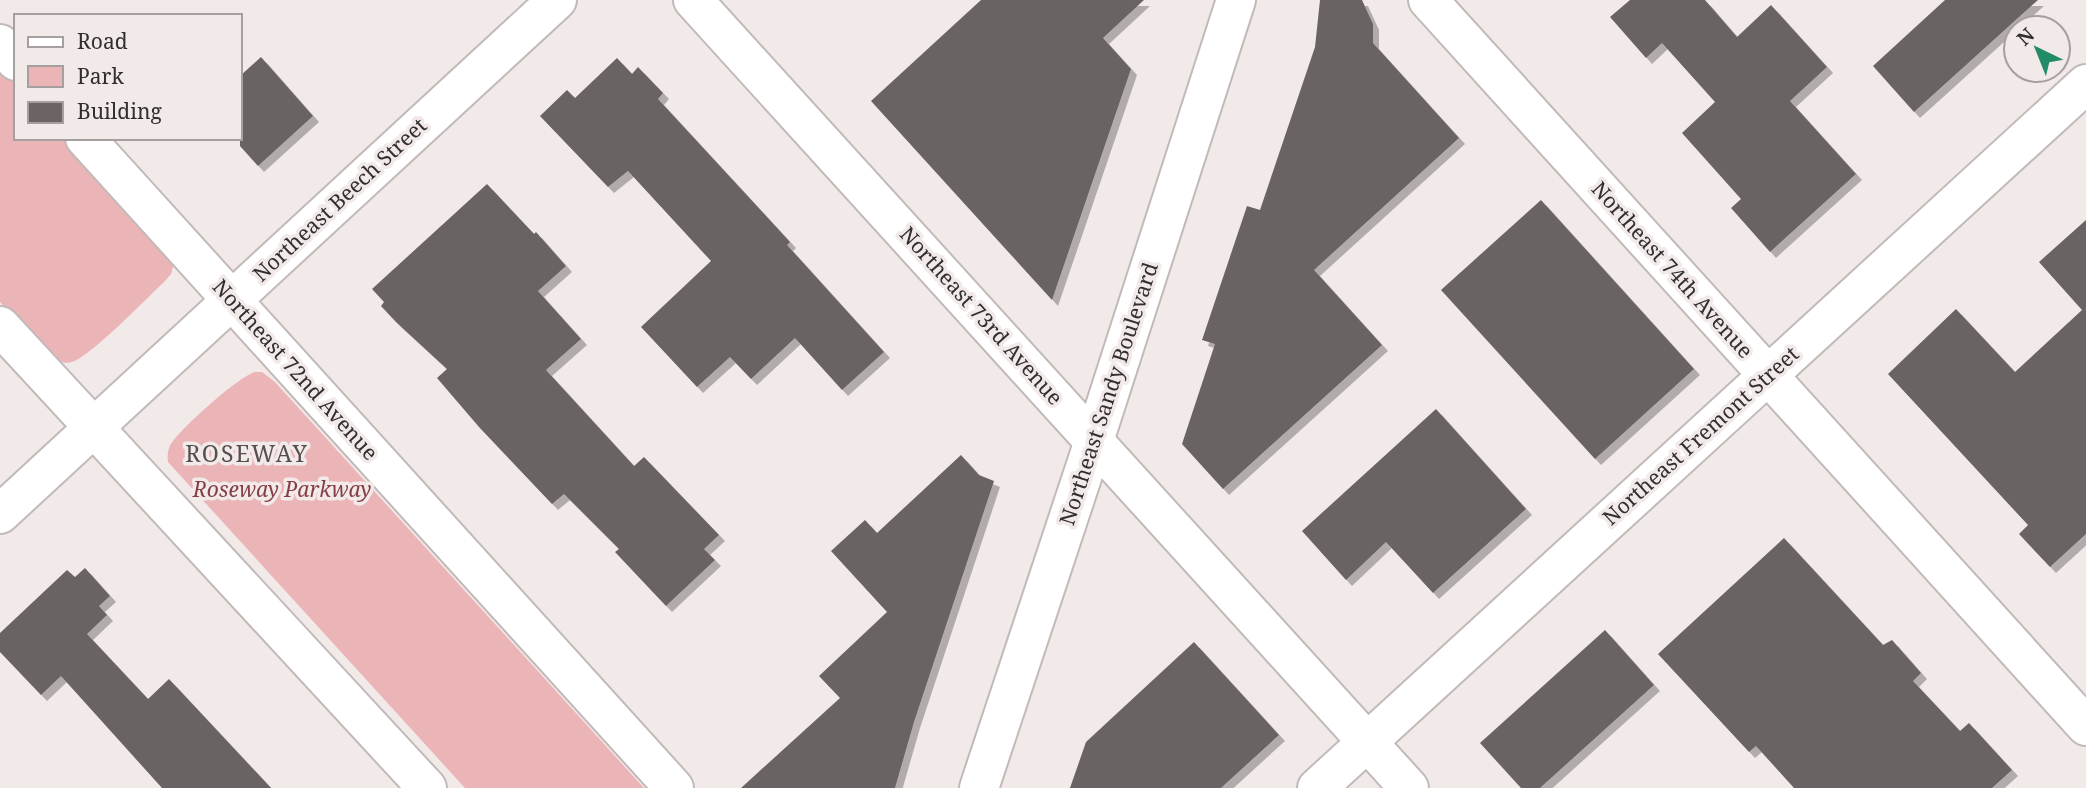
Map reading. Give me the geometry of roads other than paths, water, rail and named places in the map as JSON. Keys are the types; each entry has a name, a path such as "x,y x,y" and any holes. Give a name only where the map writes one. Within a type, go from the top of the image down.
{"street":[{"name":"Northeast Beech Street","path":"0,514 557,0"},
{"name":"Northeast 73rd Avenue","path":"693,0 1409,788"},
{"name":"Northeast Sandy Boulevard","path":"979,788 1236,0"},
{"name":"Northeast 74th Avenue","path":"1428,0 2086,726"},
{"path":"0,44 14,59"},
{"name":"Northeast Fremont Street","path":"1317,788 2086,85"},
{"name":"Northeast 72nd Avenue","path":"87,140 674,788"},
{"path":"0,326 427,788"}],"district":[{"name":"ROSEWAY","path":"247,454"}],"park label":[{"name":"Roseway Parkway","path":"282,490"}]}
